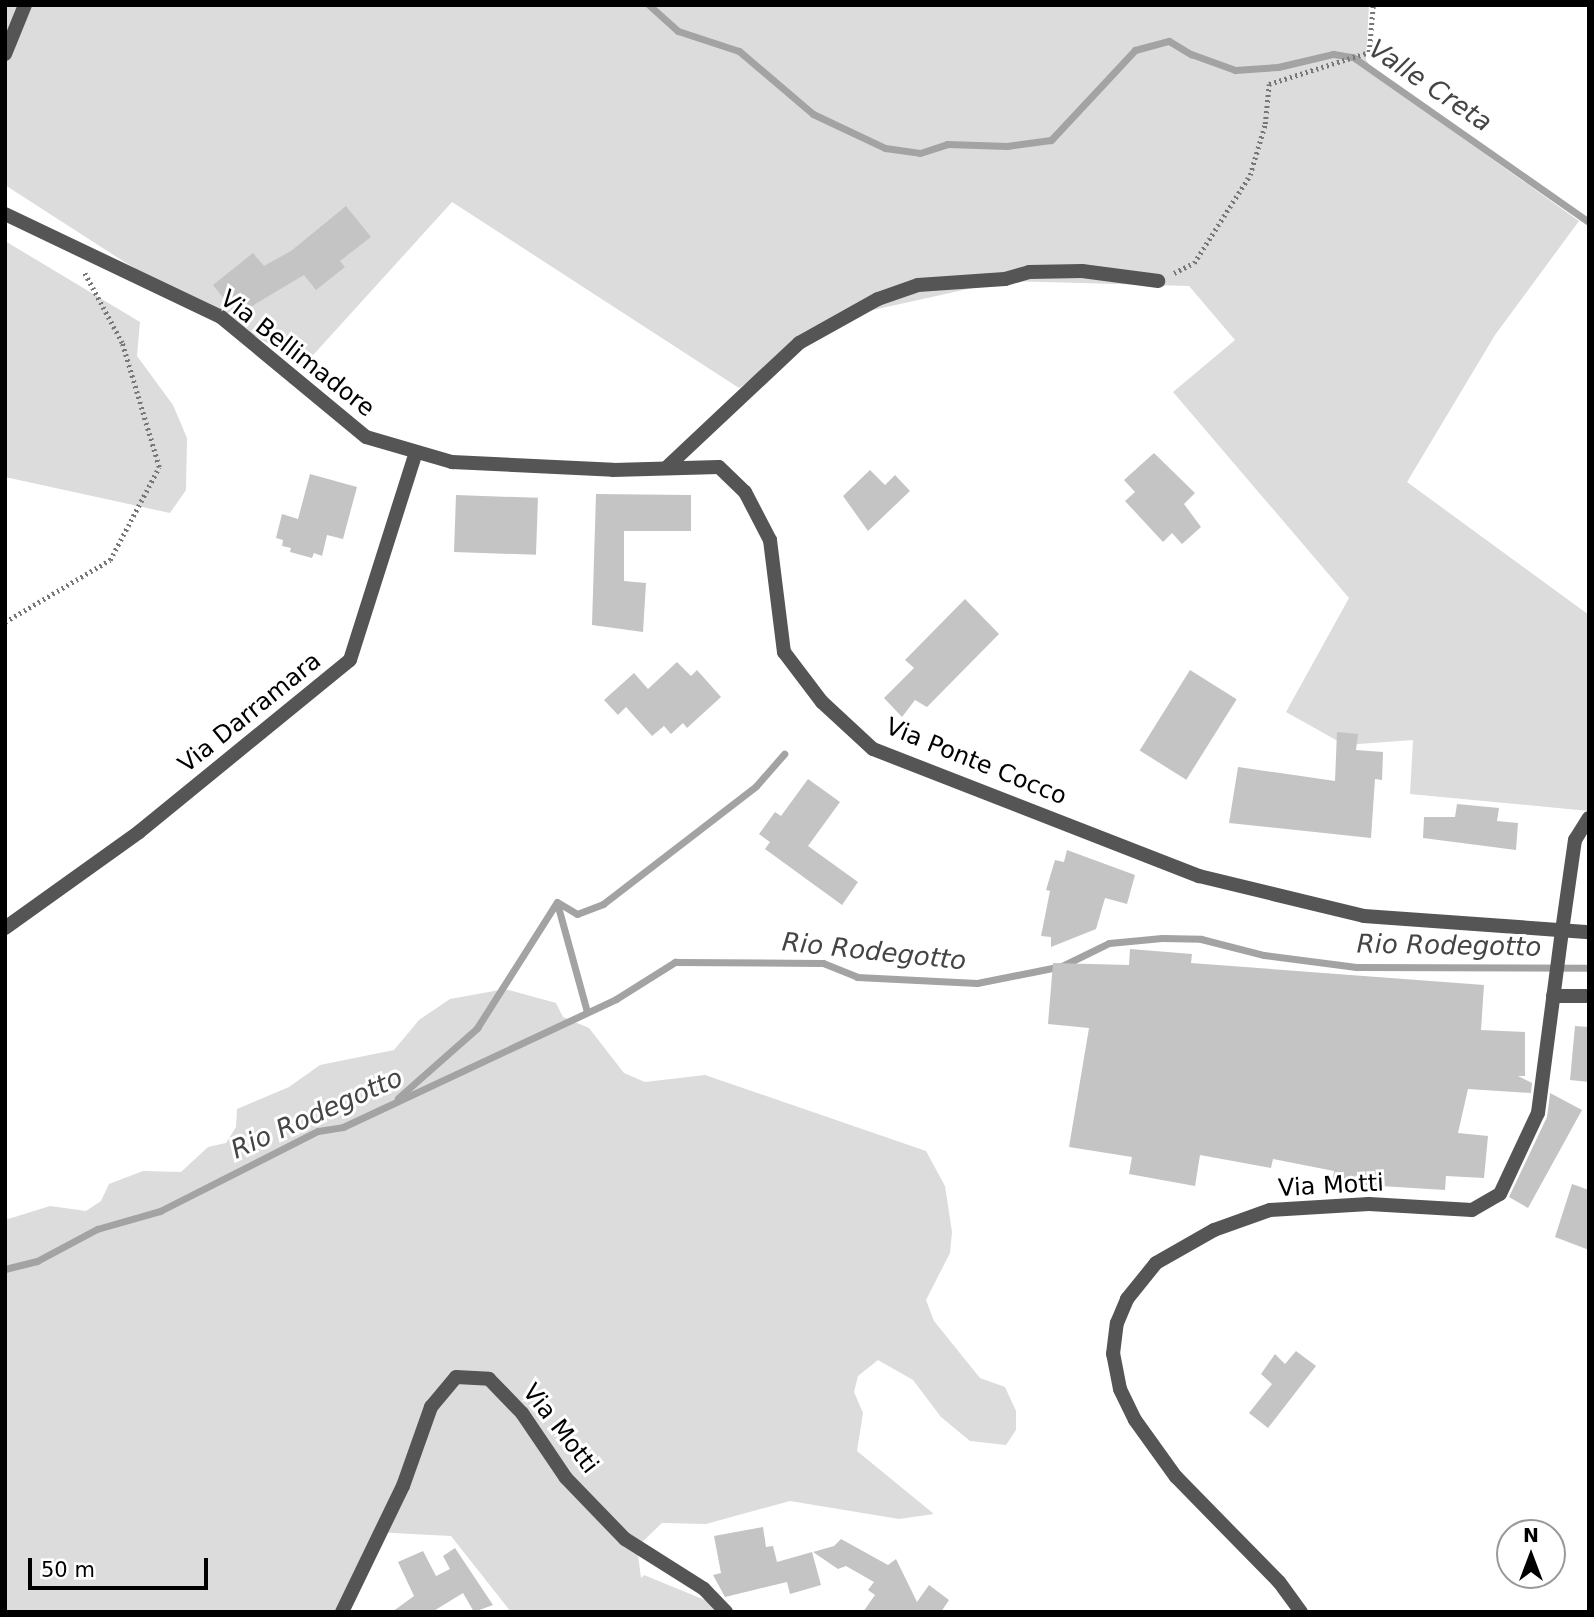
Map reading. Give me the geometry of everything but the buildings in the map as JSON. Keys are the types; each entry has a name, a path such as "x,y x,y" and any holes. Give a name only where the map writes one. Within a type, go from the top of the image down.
{"street":[{"path":"5,54 25,5"},
{"name":"Via Bellimadore","path":"5,214 221,317 366,437 415,455 452,462"},
{"path":"666,468 799,343 878,299 918,285 1005,279 1029,272 1082,271 1158,281"},
{"name":"Via Darramara","path":"5,929 150,823 350,660 415,455"},
{"name":"Via Ponte Cocco","path":"452,462 719,467 745,492 770,540 784,652 822,702 873,749 1199,876 1364,916 1589,932"},
{"name":"Via Motti","path":"1301,1612 1279,1582 1176,1477 1135,1420 1120,1389 1113,1354 1122,1311 1156,1263 1214,1230 1270,1210 1369,1204 1472,1210 1487,1205 1500,1194 1520,1159 1538,1113 1575,840 1589,818"},
{"path":"1554,990 1589,996"},
{"name":"Via Motti","path":"342,1612 402,1486 431,1407 456,1377 489,1379 522,1413 566,1478 625,1539 704,1589 726,1612"}],"path":[{"path":"1158,281 1194,263 1250,175 1265,124 1269,84 1370,52 1373,5"},
{"path":"5,622 110,560 159,467 122,343 70,245"}],"shaded area":[{"path":"5,5 1369,5 1366,60 1381,80 1579,221 1495,335 1407,482 1589,615 1589,811 1410,794 1413,740 1345,745 1286,712 1349,598 1173,392 1235,340 1189,286 1004,281 855,314 739,388 452,202 305,364 126,263 5,185"},
{"path":"5,241 140,322 137,356 173,405 187,438 186,490 170,513 5,477"},
{"path":"505,989 556,1003 563,1017 589,1028 624,1073 645,1082 705,1075 926,1151 945,1186 952,1232 950,1253 926,1300 934,1321 980,1378 1005,1387 1016,1411 1016,1430 1006,1445 970,1441 941,1417 913,1380 878,1360 858,1376 854,1392 863,1413 857,1451 934,1514 899,1519 790,1501 706,1524 662,1523 637,1547 641,1578 644,1575 734,1612 511,1612 451,1536 374,1532 335,1612 5,1612 5,1220 50,1206 86,1211 101,1201 109,1184 143,1171 181,1172 208,1147 226,1143 236,1127 237,1109 289,1087 320,1065 394,1050 419,1020 450,999"}],"waterway":[{"name":"Valle Creta","path":"649,5 678,31 739,51 813,114 885,148 920,153 947,144 1007,146 1051,140 1135,50 1169,41 1191,54 1235,70 1278,67 1333,54 1353,57 1589,222"},
{"path":"557,902 577,914 603,904 756,786 784,754"},
{"path":"398,1098 477,1028 557,902"},
{"path":"557,903 587,1012"},
{"name":"Rio Rodegotto","path":"5,1269 37,1261 97,1229 160,1211 318,1131 343,1127 616,999 675,962 823,963 857,977 977,983 1062,966 1109,943 1162,938 1201,939 1264,955 1356,967 1589,968"}]}
